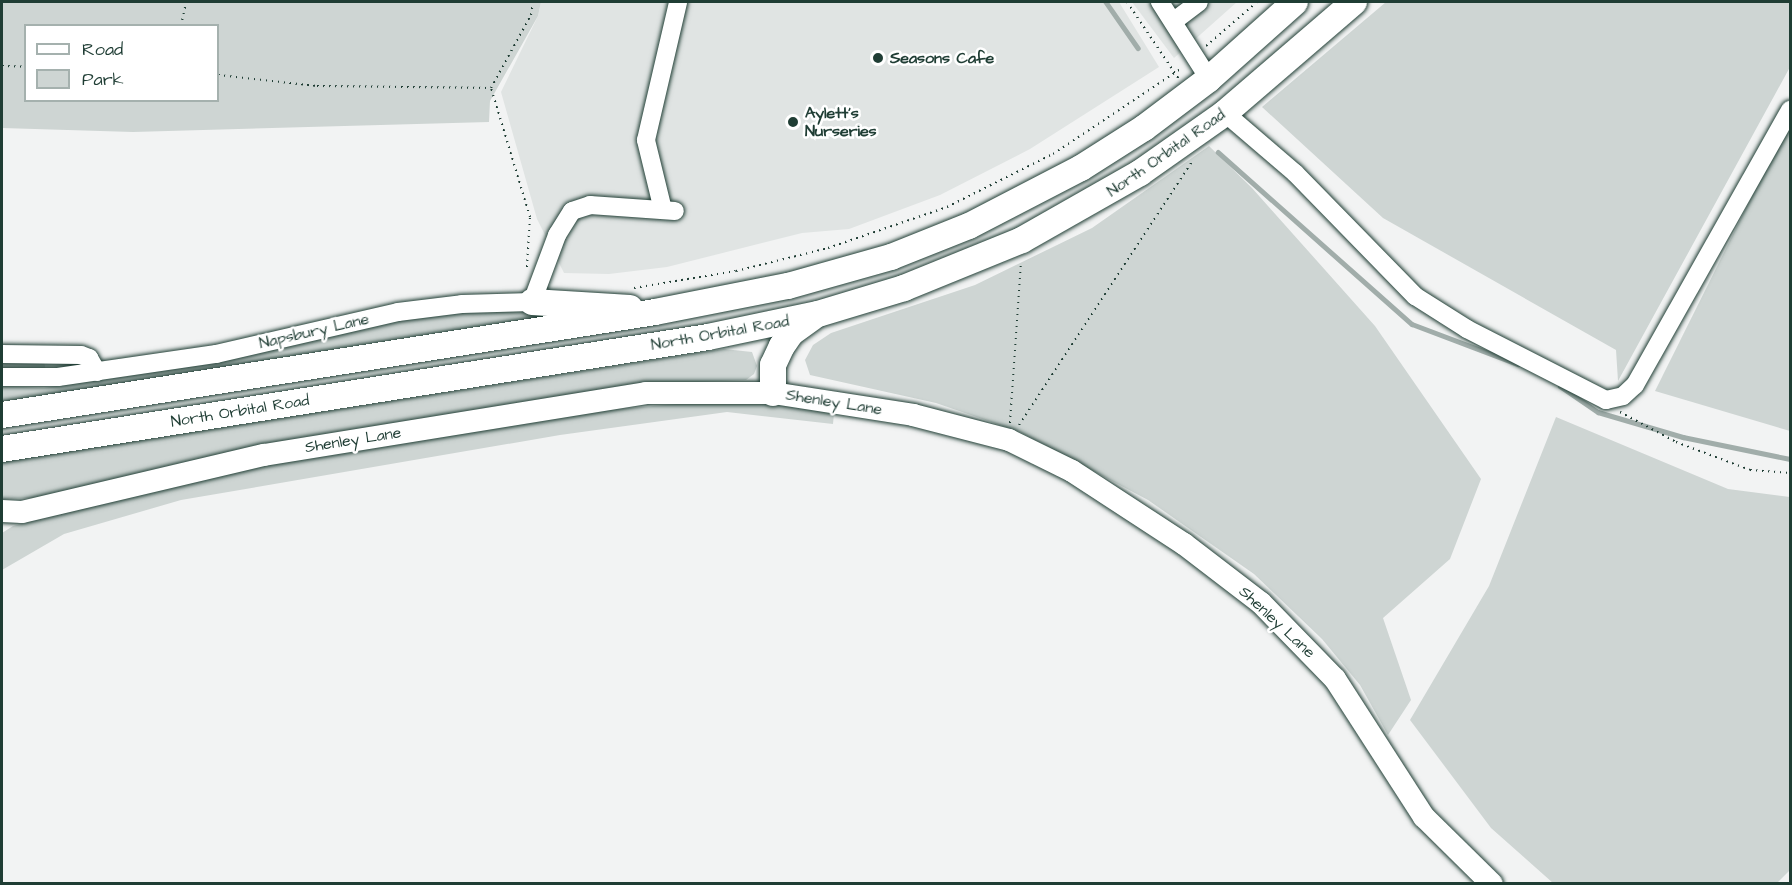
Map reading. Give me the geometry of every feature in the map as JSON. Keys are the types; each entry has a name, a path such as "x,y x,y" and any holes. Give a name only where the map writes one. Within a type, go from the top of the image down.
{"highway":[{"name":"North Orbital Road","path":"2,415 655,312 788,286 891,257 969,226 1081,168 1200,86 1295,2"},
{"name":"North Orbital Road","path":"2,449 708,337 818,314 954,270 1022,240 1140,173 1225,113 1354,2"},
{"path":"532,302 606,304 655,312"},
{"path":"773,393 773,365 791,333 818,314"},
{"path":"708,337 755,344 773,365"}],"main road":[{"name":"Shenley Lane","path":"2,511 22,512 264,455 571,404 675,391 773,393 913,415 1009,440 1072,471 1155,525 1261,603 1335,679 1424,817 1492,884"}],"street":[{"path":"532,302 557,235 572,212 590,205 669,210 646,140 678,2"},
{"path":"1160,2 1174,21 1194,57 1200,86"},
{"path":"1174,21 1199,2"},
{"path":"1225,113 1295,173 1415,296 1467,329 1599,398 1618,398 1635,385 1791,110"},
{"name":"Napsbury Lane","path":"2,377 98,372 216,354 398,312 462,304 532,302"},
{"path":"2,354 81,355 88,358 98,372"}],"path":[{"path":"181,24 186,2"},
{"path":"526,270 530,217 491,88 531,15 533,2"},
{"path":"1127,2 1175,73 1200,86"},
{"path":"631,288 736,271 828,248 946,207 1053,154 1175,73 1257,2"},
{"path":"2,66 24,67"},
{"path":"219,75 317,86 491,88"},
{"path":"1009,440 1194,159"},
{"path":"1009,440 1022,240"},
{"path":"1599,398 1629,419 1716,457 1750,470 1791,473"}],"shaded area":[{"name":"Aylett's Nurseries","path":"541,2 1119,2 1159,67 1030,149 940,195 849,229 802,233 667,267 609,274 564,273 537,219 501,92 538,16"},
{"path":"1132,2 1237,2 1174,58"}],"green space":[{"path":"2,2 541,2 538,16 490,101 489,122 133,132 2,128"},
{"path":"1386,2 1790,2 1790,67 1618,381 1616,350 1383,218 1262,107"},
{"path":"1790,120 1790,431 1655,391"},
{"path":"1209,146 1252,188 1375,326 1481,479 1450,559 1383,618 1411,700 1388,735 1360,685 1322,639 1254,574 1148,500 1020,432 936,403 810,375 805,360 813,345 831,333 975,285 1092,228"},
{"path":"546,307 547,318 2,403 2,386 44,388 163,369 422,314"},
{"path":"724,349 752,352 757,366 754,374 746,380 647,384 164,468 33,498 2,499 2,462"},
{"path":"2,361 44,361 46,372 2,371"},
{"path":"750,401 834,413 833,424 727,412 560,435 181,500 64,534 2,570 2,533 13,526 250,467 561,414 700,402"},
{"path":"1556,417 1728,489 1790,497 1790,870 1777,883 1553,883 1491,828 1410,720 1489,586"}],"waterway":[{"path":"1106,2 1138,48"},
{"path":"1218,152 1412,324 1518,364"},
{"path":"1560,386 1598,412 1683,437 1790,459"}],"place":[{"name":"Seasons Cafe","path":"878,58"},
{"name":"Aylett's Nurseries","path":"793,122"}]}
